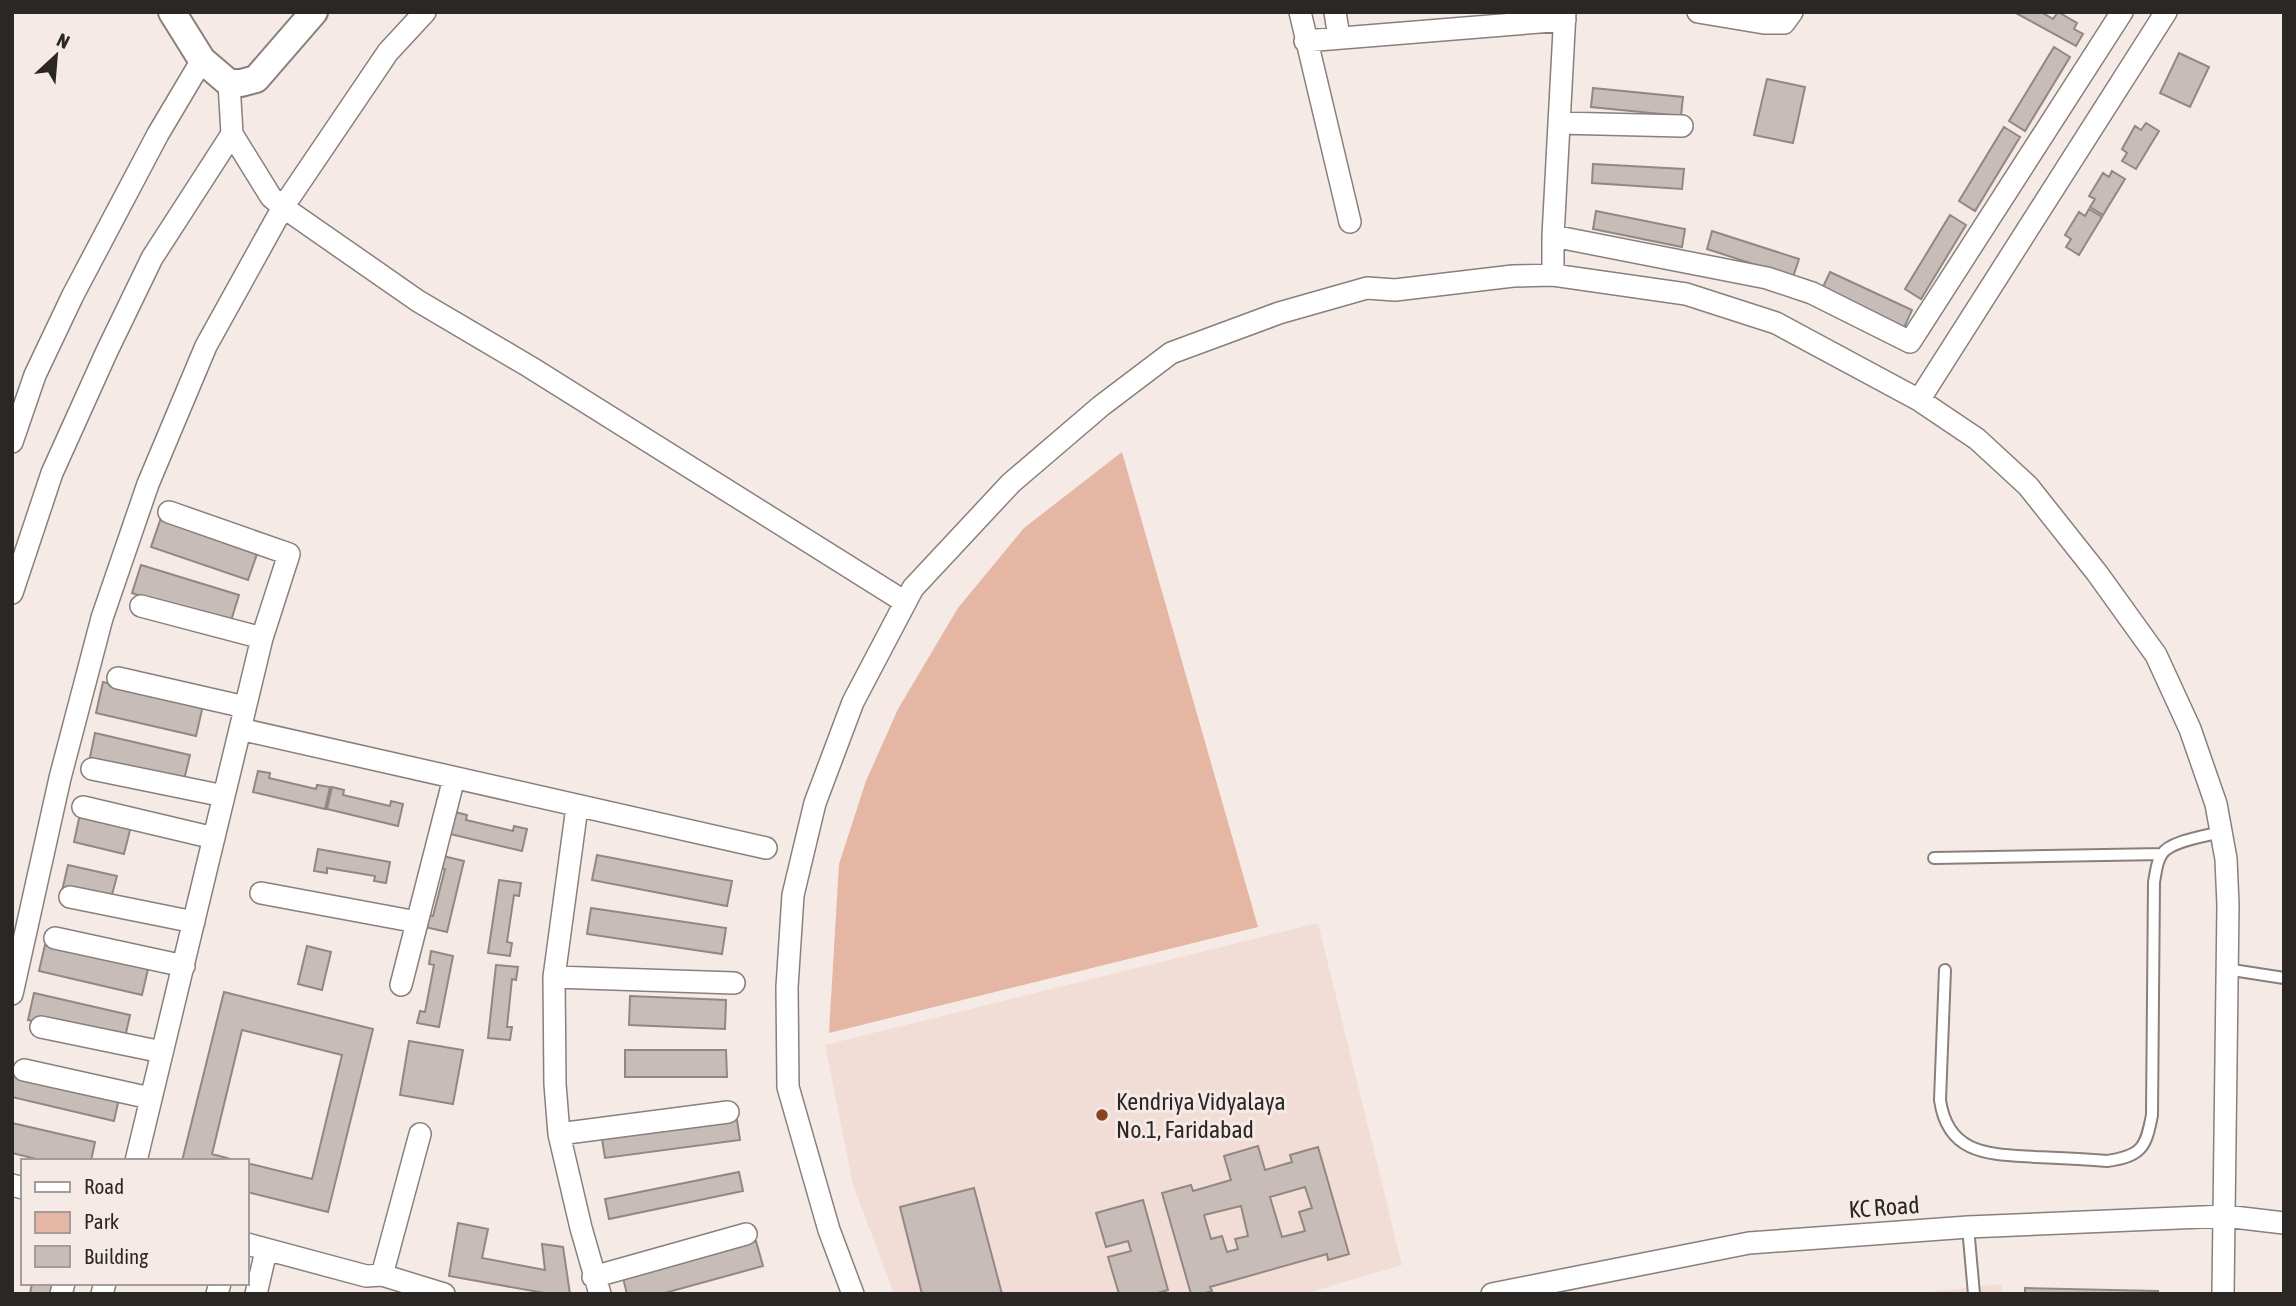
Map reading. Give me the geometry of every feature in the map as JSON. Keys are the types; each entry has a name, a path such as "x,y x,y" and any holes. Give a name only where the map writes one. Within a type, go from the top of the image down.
{"street":[{"path":"172,12 202,60 229,83 256,79 314,12"},
{"path":"12,994 60,778 102,618 148,484 206,346 283,207 388,52 425,12"},
{"path":"1300,12 1350,222"},
{"path":"1335,12 1339,37"},
{"path":"1698,12 1764,23 1784,23 1792,12"},
{"path":"1553,236 1767,278 1812,293 1910,342 2122,12"},
{"path":"1919,400 2158,15"},
{"path":"1305,41 1565,16 1553,275"},
{"path":"12,442 35,375 73,295 158,134 202,60"},
{"path":"229,83 232,134 271,197 283,207 418,301 530,367 905,602"},
{"path":"1559,123 1682,126"},
{"path":"12,593 52,473 113,339 152,258 232,134"},
{"path":"853,1294 829,1230 788,1087 787,987 793,895 816,803 853,702 913,589 1011,483 1101,406 1171,353 1279,313 1367,288 1395,290 1513,276 1553,275 1686,294 1776,323 1919,400 1977,439 2028,486 2097,573 2156,655 2190,729 2216,804 2226,859 2223,1294"},
{"path":"136,1159 262,638 289,554 169,512"},
{"path":"141,606 262,638"},
{"path":"117,678 245,707"},
{"path":"240,729 766,848"},
{"path":"92,769 224,796"},
{"path":"401,985 454,778"},
{"path":"83,807 214,838"},
{"path":"577,807 554,977 555,1084 559,1133 597,1286 746,1234"},
{"path":"261,893 417,922"},
{"path":"70,897 194,922"},
{"path":"55,938 184,966"},
{"path":"554,977 734,983"},
{"path":"41,1027 162,1052"},
{"path":"24,1070 150,1098"},
{"path":"559,1133 728,1112"},
{"path":"370,1282 420,1134"},
{"name":"KC Road","path":"1492,1294 1569,1287 1749,1243 1968,1227 2225,1216 2284,1223"},
{"path":"256,1294 256,1247 370,1282 444,1294"}],"lane":[{"path":"1945,970 1940,1100 1943,1120 1952,1133 1966,1144 1989,1154 2107,1161 2124,1158 2139,1150 2148,1138 2152,1115 2154,882 2157,865 2169,846 2221,832"},
{"path":"1934,858 2162,854"},
{"path":"2226,969 2284,978"},
{"path":"1968,1227 1974,1294"}],"shaded area":[{"name":"Kendriya Vidyalaya No.1, Faridabad","path":"1318,923 1402,1265 1304,1294 894,1294 853,1185 825,1045"},
{"path":"2002,1284 2002,1294 1911,1294"}],"green space":[{"path":"1122,452 1258,927 829,1033 839,864 866,781 898,709 958,608 1024,528"}],"building":[{"path":"2014,12 2041,12 2053,19 2058,12 2077,23 2074,29 2083,34 2076,46"},
{"path":"2054,47 2070,57 2025,131 2009,121"},
{"path":"2179,53 2209,67 2190,107 2160,93"},
{"path":"1767,79 1805,87 1793,143 1754,135"},
{"path":"1593,88 1683,97 1681,116 1591,107"},
{"path":"2146,123 2159,131 2136,169 2122,161 2127,153 2122,149 2135,126 2141,130"},
{"path":"2004,127 2020,137 1975,211 1959,201"},
{"path":"1593,164 1684,169 1682,189 1592,183"},
{"path":"2112,171 2125,179 2103,215 2090,207 2095,199 2089,196 2103,173 2109,177"},
{"path":"2089,209 2102,217 2079,255 2066,247 2071,239 2065,235 2079,212 2085,216"},
{"path":"1596,211 1685,229 1682,247 1593,229"},
{"path":"1950,215 1966,225 1921,299 1905,289"},
{"path":"1712,231 1799,259 1793,277 1707,249"},
{"path":"1830,272 1912,310 1904,328 1822,289"},
{"path":"161,518 258,551 248,580 151,547"},
{"path":"141,565 239,595 230,624 132,593"},
{"path":"103,682 203,705 196,736 96,713"},
{"path":"95,733 190,755 183,784 89,762"},
{"path":"258,771 270,773 269,778 316,789 317,785 330,787 325,809 253,792"},
{"path":"332,787 344,790 343,795 390,806 391,801 403,804 398,826 327,809"},
{"path":"455,812 467,815 466,820 513,831 514,826 527,829 522,851 450,834"},
{"path":"80,814 131,826 124,854 74,842"},
{"path":"318,849 390,862 386,883 374,881 375,876 327,868 327,873 314,871"},
{"path":"597,855 732,881 727,906 592,880"},
{"path":"443,856 464,861 447,932 425,927 428,915 433,916 445,869 440,868"},
{"path":"68,865 117,876 110,902 62,891"},
{"path":"499,880 521,883 519,896 514,895 507,942 512,943 510,956 488,953"},
{"path":"591,908 726,928 722,954 587,934"},
{"path":"45,945 148,969 142,995 39,971"},
{"path":"307,946 331,952 322,990 298,984"},
{"path":"431,951 453,956 439,1027 417,1023 420,1011 425,1012 434,965 429,964"},
{"path":"496,965 518,967 516,980 512,979 507,1027 512,1027 510,1040 488,1038"},
{"path":"224,992 373,1029 328,1212 248,1192 248,1163 312,1179 342,1055 242,1030 212,1154 231,1159 182,1159"},
{"path":"34,993 130,1015 124,1042 28,1020"},
{"path":"630,996 726,1000 725,1029 629,1025"},
{"path":"409,1041 463,1050 453,1104 400,1095"},
{"path":"625,1050 726,1050 727,1077 625,1077"},
{"path":"12,1069 120,1094 114,1121 12,1097"},
{"path":"737,1120 740,1140 605,1158 602,1139"},
{"path":"12,1123 95,1142 91,1159 36,1159 12,1153"},
{"path":"1258,1146 1265,1170 1292,1162 1290,1155 1318,1147 1349,1254 1328,1260 1327,1254 1210,1287 1212,1291 1202,1294 1191,1294 1162,1193 1191,1185 1193,1191 1231,1180 1224,1156","holes":["1305,1187 1312,1208 1299,1212 1305,1231 1282,1237 1270,1197","1241,1206 1248,1236 1235,1239 1238,1249 1227,1252 1222,1236 1211,1239 1204,1215"]},
{"path":"739,1172 743,1191 609,1219 605,1199"},
{"path":"974,1188 1002,1294 922,1294 900,1207"},
{"path":"1143,1200 1168,1290 1154,1294 1119,1294 1108,1257 1131,1251 1128,1241 1106,1247 1096,1213"},
{"path":"458,1223 488,1229 482,1258 545,1270 542,1244 563,1247 570,1294 550,1294 449,1276"},
{"path":"756,1241 763,1266 661,1294 627,1294 623,1278"},
{"path":"32,1285 58,1285 56,1294 30,1294"},
{"path":"2025,1288 2158,1291 2158,1294 2025,1294"}],"place":[{"name":"Kendriya Vidyalaya No.1, Faridabad","path":"1102,1115"}]}
